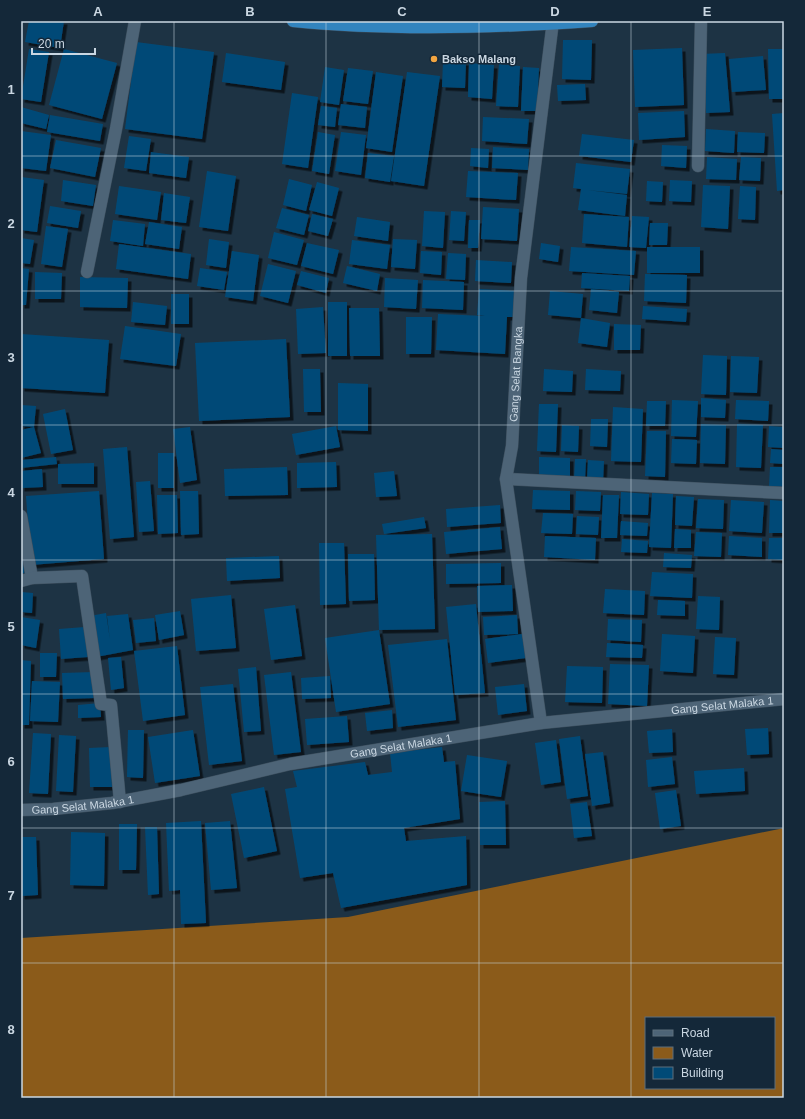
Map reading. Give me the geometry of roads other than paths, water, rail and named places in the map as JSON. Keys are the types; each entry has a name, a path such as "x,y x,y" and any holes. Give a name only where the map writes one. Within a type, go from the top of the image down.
{"highway":[{"path":"293,21 361,27 592,21"}],"street":[{"path":"87,272 116,129 135,21"},
{"path":"698,166 701,21"},
{"name":"Gang Selat Bangka","path":"541,723 506,479 512,446 521,278 553,22"},
{"path":"506,479 784,493"},
{"path":"21,516 27,579 82,576 101,704 111,705 120,802"},
{"name":"Gang Selat Malaka 1","path":"21,810 53,809 120,802 181,790 290,764 541,723 784,699"}],"water":[{"path":"784,828 784,1098 21,1098 21,938 348,917"}],"place":[{"name":"Bakso Malang","path":"434,59"}]}
